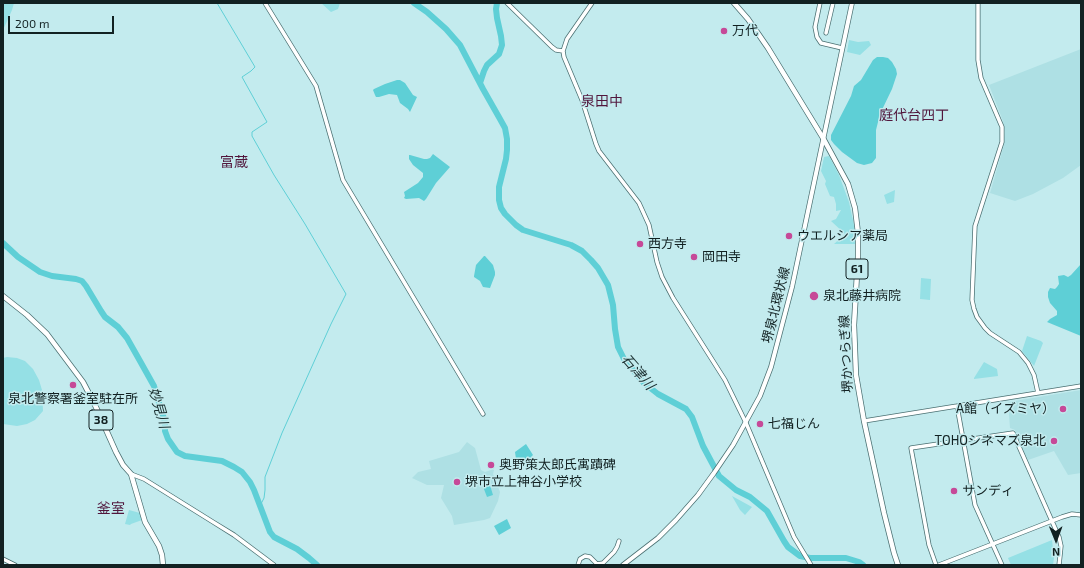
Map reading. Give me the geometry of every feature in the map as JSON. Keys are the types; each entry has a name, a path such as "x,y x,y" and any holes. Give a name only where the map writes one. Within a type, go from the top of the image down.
{"main road":[{"name":"堺泉北環状線","path":"623,565 658,538 676,520 720,465 746,423 760,396 771,367 792,287 852,3"},
{"name":"堺かつらぎ線","path":"736,5 748,19 768,48 823,138 848,184 855,208 858,227 858,257 854,325 856,375 864,421 884,513 898,565"},
{"name":"38","path":"3,296 32,319 47,334 83,382 116,452 124,466 131,474 145,522 159,546 163,565"}],"street":[{"path":"265,3 316,86 343,180 484,414"},
{"path":"507,3 552,47 556,50 563,51"},
{"path":"592,3 567,39 563,51 564,57 582,100 596,144 599,151 639,203 648,225 662,277 673,298 725,380 746,423 791,530 810,563"},
{"path":"736,5 742,3"},
{"path":"820,3 815,27 817,37 821,42 842,48"},
{"path":"826,32 833,3"},
{"path":"978,3 978,60 981,78 1002,127 1002,142 976,226 972,300 977,317 985,328 990,333 1019,352 1028,363 1034,375 1038,393"},
{"path":"864,421 1081,386"},
{"path":"957,406 976,505 1002,565"},
{"path":"936,565 929,545 911,448 1013,434 1059,537 1061,546 1058,565"},
{"path":"131,474 144,479 234,535 274,565"},
{"path":"939,565 1052,521 1072,514 1081,515"},
{"path":"578,565 580,559 585,556 590,557 597,564 603,564 614,552 619,541"},
{"path":"3,559 15,565"}],"shaded area":[{"path":"3,3 14,3 3,30"},
{"path":"321,3 340,3 338,9 331,12"},
{"path":"849,40 858,42 869,41 871,45 860,55 847,52"},
{"path":"1081,49 1081,165 1063,178 1033,194 1015,201 990,193 1004,145 1005,132 1003,121 989,85"},
{"path":"877,57 888,58 896,69 897,74 892,89 880,114 876,130 876,158 872,163 864,165 857,163 842,152 831,140 831,135 851,96 854,86 861,80 873,60"},
{"path":"397,80 405,83 413,95 417,97 410,112 400,103 397,95 389,94 376,97 375,95 374,89"},
{"path":"433,154 450,167 436,183 424,201 419,198 404,198 404,192 418,183 423,177 423,173 413,165 409,159 409,155 427,159"},
{"path":"829,156 839,175 849,202 854,225 855,244 834,244 845,234 831,221 836,219 841,210 836,211 834,197 830,196 825,184 826,181 821,171 824,157"},
{"path":"895,190 894,202 887,204 884,195"},
{"path":"484,256 493,265 495,272 490,288 483,287 480,281 474,277 476,265"},
{"path":"1081,264 1081,336 1047,322 1057,315 1057,311 1050,303 1048,297 1050,288 1055,289 1059,284 1058,276 1064,275 1068,277"},
{"path":"921,278 931,279 930,300 920,299"},
{"path":"1027,336 1043,343 1034,366 1022,351"},
{"path":"7,357 25,361 33,369 42,390 43,411 35,420 27,424 17,426 3,424 3,358"},
{"path":"984,362 997,369 998,376 974,379"},
{"path":"1081,390 1081,473 1068,475 1054,451 1028,460 1015,430 1010,428 1008,402"},
{"name":"堺市立上神谷小学校","path":"467,442 475,448 481,470 485,472 492,469 494,470 493,474 500,492 498,501 490,518 454,525 452,516 441,498 444,485 427,485 412,478 418,472 431,469 429,461 459,452"},
{"path":"526,444 533,455 524,464 516,459 515,452"},
{"path":"489,482 493,495 487,497 482,484"},
{"path":"732,496 752,507 745,515 740,510"},
{"path":"129,510 140,513 142,520 130,525 125,524"},
{"path":"507,519 511,528 499,535 494,526"},
{"path":"1052,540 1054,558 1053,565 1011,565 1008,558"}],"waterway":[{"path":"217,3 255,67 242,77 267,122 252,132 252,136 346,294 282,433 265,477 264,498 260,506"},
{"name":"石津川","path":"414,3 427,12 446,29 460,45 505,128 507,150 499,187 499,200 501,208 505,214 523,230 571,245 582,251 598,268 608,285 613,305 618,347 624,359 644,383 658,394 686,409 692,417 703,446 719,476 736,490 750,497 767,511 788,547 800,556 810,558 846,558 859,562 863,565"},
{"path":"480,83 487,65 499,54 502,45 497,18 497,3"},
{"name":"妙見川","path":"3,243 18,257 40,272 52,276 82,281 105,317 118,327 127,338 154,386 165,422 165,431 168,439 177,452 185,456 222,461 242,472 254,490 270,532 274,537 297,549 317,565"}],"place":[{"name":"万代","path":"724,31"},
{"name":"ウエルシア薬局","path":"789,236"},
{"name":"西方寺","path":"640,244"},
{"name":"岡田寺","path":"694,257"},
{"name":"泉北藤井病院","path":"814,296"},
{"name":"泉北警察署釜室駐在所","path":"73,385"},
{"name":"A館（イズミヤ）","path":"1063,409"},
{"name":"七福じん","path":"760,424"},
{"name":"TOHOシネマズ泉北","path":"1054,441"},
{"name":"奥野策太郎氏寓蹟碑","path":"491,465"},
{"name":"堺市立上神谷小学校","path":"457,482"},
{"name":"サンディ","path":"954,491"}],"district":[{"name":"泉田中","path":"602,101"},
{"name":"庭代台四丁","path":"914,115"},
{"name":"富蔵","path":"234,162"},
{"name":"釜室","path":"111,508"}]}
